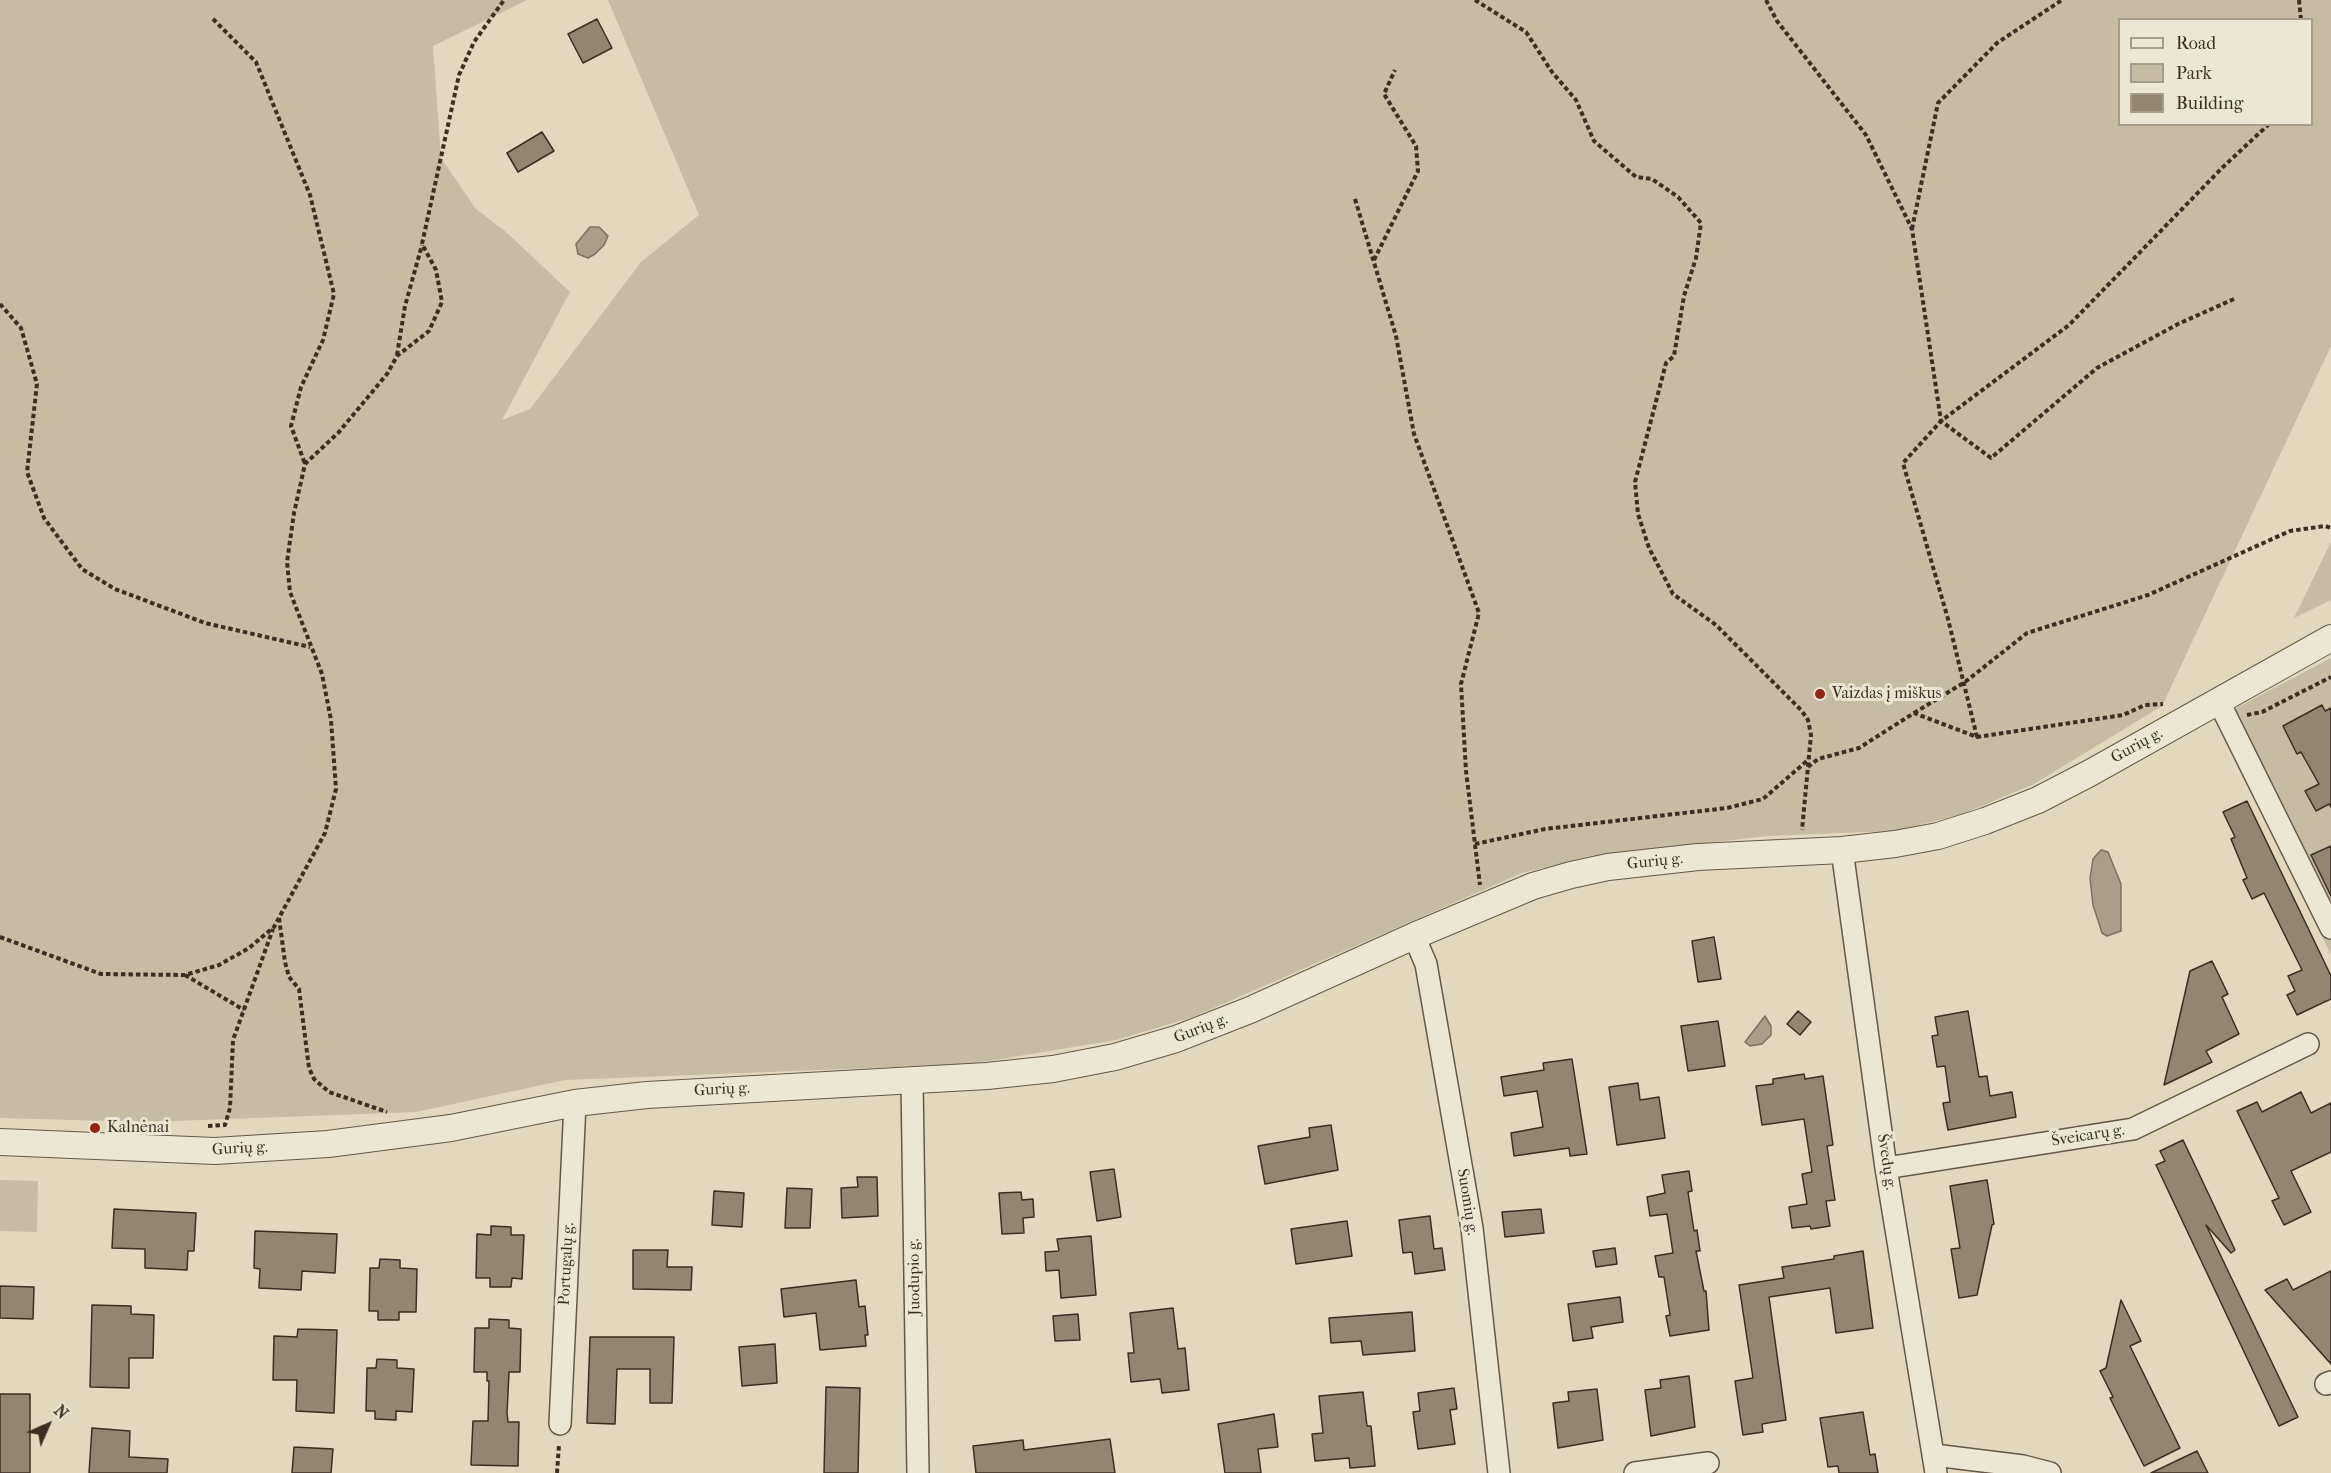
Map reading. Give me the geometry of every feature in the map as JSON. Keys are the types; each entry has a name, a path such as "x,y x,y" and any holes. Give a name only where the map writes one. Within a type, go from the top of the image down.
{"street":[{"name":"Gurių g.","path":"0,1142 215,1151 328,1144 451,1128 575,1103 693,1091 912,1081 1053,1069 1115,1057 1176,1039 1250,1010 1414,936 1533,886 1608,867 1698,857 1842,850 1938,836 1985,821 2038,800 2185,719 2223,710 2331,638"},
{"path":"2223,710 2331,928"},
{"name":"Švedų g.","path":"1842,850 1886,1168 1935,1464"},
{"name":"Suomių g.","path":"1414,936 1426,964 1472,1228 1498,1473"},
{"name":"Šveicarų g.","path":"1886,1168 2133,1129 2308,1044"},
{"name":"Juodupio g.","path":"912,1081 918,1473"},
{"name":"Portugalų g.","path":"560,1424 575,1103"},
{"path":"1635,1473 1708,1463"},
{"path":"1935,1464 2023,1466 2050,1473"}],"path":[{"path":"305,464 339,432 387,374 397,356 405,306 422,244 459,75 467,62 474,42 504,0"},
{"path":"1474,0 1526,32 1552,72 1576,100 1594,141 1636,177 1652,179 1678,197 1701,223 1696,258 1684,296 1674,356 1666,363 1635,482 1638,514 1649,548 1673,594 1716,625 1801,710 1808,720 1811,735 1799,852"},
{"path":"1766,0 1777,21 1866,135 1912,229 1941,421 1991,458 2097,368 2178,324 2234,299"},
{"path":"1912,229 1938,103 1997,43 2062,0"},
{"path":"2299,0 2301,18"},
{"path":"205,1126 225,1125 230,1108 233,1040 274,927 325,834 336,789 331,720 322,674 290,592 287,562 294,513 305,464 291,426 301,387 323,340 334,294 310,195 256,62 213,19"},
{"path":"1374,260 1418,171 1416,146 1384,94 1395,70"},
{"path":"1977,736 1965,682 1903,463 1941,421 2069,325 2223,167 2268,126"},
{"path":"1355,199 1396,336 1414,434 1479,613 1461,684 1466,771 1483,907"},
{"path":"397,356 429,331 441,302 436,270 422,244"},
{"path":"0,304 21,328 36,384 27,472 44,518 82,569 115,589 205,623 310,647"},
{"path":"1807,768 1818,759 1859,748 1965,682 2027,633 2148,596 2290,531 2325,526 2331,528"},
{"path":"2223,710 2262,712 2331,677"},
{"path":"1914,713 1977,736 2123,715 2145,705 2167,704 2185,719"},
{"path":"1475,844 1545,829 1726,808 1763,799 1809,759"},
{"path":"279,916 285,962 289,976 299,989 309,1068 314,1080 329,1092 390,1113"},
{"path":"0,938 101,974 185,975 219,965 249,948 274,927"},
{"path":"185,975 244,1010"},
{"path":"557,1473 560,1424"}],"green space":[{"path":"0,0 527,0 433,46 441,158 476,209 506,232 570,292 502,420 530,409 641,262 699,215 608,0 2331,0 2331,346 2162,706 2034,784 1960,815 1893,831 1768,836 1590,856 1522,873 1193,1017 1116,1040 971,1064 565,1080 416,1112 147,1122 0,1118"},
{"path":"2331,542 2331,600 2294,618"},
{"path":"2331,658 2331,955 2219,717"},
{"path":"0,1180 38,1181 37,1232 0,1231"}],"shaded area":[{"path":"590,227 599,227 608,236 604,245 588,258 578,254 576,244"},
{"path":"2101,850 2108,852 2121,884 2121,931 2107,936 2102,933 2093,905 2090,878 2093,859"},
{"path":"1765,1016 1771,1026 1771,1035 1762,1044 1750,1046 1745,1042"}],"building":[{"path":"597,19 612,48 583,63 568,34"},
{"path":"542,132 554,151 518,172 507,153"},
{"path":"2322,705 2325,711 2331,708 2331,807 2329,804 2316,811 2305,791 2319,784 2301,752 2297,754 2283,726"},
{"path":"2247,801 2331,976 2331,999 2297,1015 2287,995 2295,991 2288,976 2302,970 2264,893 2252,899 2243,880 2247,878 2231,839 2235,837 2223,812"},
{"path":"2331,846 2331,896 2311,855"},
{"path":"1714,937 1721,979 1698,982 1692,941"},
{"path":"2212,961 2228,994 2222,997 2239,1034 2206,1051 2212,1062 2164,1085 2190,971"},
{"path":"1798,1011 1811,1022 1800,1035 1787,1024"},
{"path":"1968,1011 1979,1077 1987,1076 1990,1096 2012,1092 2016,1117 1948,1130 1943,1103 1950,1102 1945,1066 1937,1067 1932,1036 1938,1035 1935,1017"},
{"path":"1718,1021 1725,1066 1688,1071 1681,1026"},
{"path":"1572,1059 1587,1154 1570,1156 1569,1148 1514,1156 1511,1133 1543,1127 1537,1091 1504,1096 1501,1077 1544,1070 1543,1063"},
{"path":"1804,1074 1805,1079 1823,1076 1833,1145 1827,1146 1835,1200 1826,1201 1830,1226 1811,1229 1810,1226 1792,1228 1789,1207 1807,1204 1802,1174 1812,1172 1804,1119 1762,1125 1756,1086 1773,1084 1773,1079"},
{"path":"1638,1083 1640,1100 1659,1097 1665,1138 1617,1145 1609,1087"},
{"path":"2301,1092 2311,1113 2331,1103 2331,1152 2291,1171 2311,1212 2284,1225 2272,1201 2279,1198 2237,1111 2257,1102 2262,1112"},
{"path":"1331,1125 1338,1170 1265,1184 1258,1146 1310,1137 1309,1128"},
{"path":"2183,1140 2235,1250 2231,1253 2206,1225 2298,1417 2279,1426 2156,1165 2165,1161 2160,1151"},
{"path":"1114,1169 1121,1217 1097,1221 1090,1172"},
{"path":"1689,1171 1692,1191 1688,1192 1694,1231 1697,1230 1700,1251 1696,1251 1704,1291 1706,1291 1709,1330 1670,1336 1666,1316 1670,1315 1664,1277 1659,1277 1655,1256 1673,1253 1667,1214 1650,1216 1647,1197 1665,1193 1662,1175"},
{"path":"857,1177 877,1177 878,1216 842,1218 841,1188 858,1187"},
{"path":"1987,1180 1994,1224 1977,1295 1959,1298 1951,1249 1960,1248 1950,1186"},
{"path":"787,1188 812,1189 810,1228 785,1228"},
{"path":"714,1191 744,1193 742,1227 712,1225"},
{"path":"1021,1192 1022,1200 1033,1199 1034,1217 1023,1218 1024,1233 1002,1234 999,1193"},
{"path":"114,1209 196,1213 194,1251 188,1251 187,1270 145,1268 145,1249 112,1248"},
{"path":"1541,1209 1544,1233 1505,1237 1502,1212"},
{"path":"1430,1216 1434,1249 1442,1248 1445,1270 1415,1274 1412,1252 1403,1253 1399,1220"},
{"path":"1347,1221 1352,1256 1296,1264 1291,1229"},
{"path":"491,1226 511,1227 511,1235 524,1235 522,1279 512,1278 511,1287 490,1287 490,1278 476,1278 477,1234 491,1235"},
{"path":"255,1231 337,1234 335,1273 302,1271 301,1290 259,1288 260,1269 254,1268"},
{"path":"1091,1236 1096,1295 1061,1298 1059,1270 1046,1271 1045,1252 1059,1251 1057,1239"},
{"path":"1615,1248 1617,1264 1596,1267 1593,1251"},
{"path":"633,1250 668,1250 667,1267 692,1267 691,1290 633,1289"},
{"path":"1863,1251 1873,1328 1836,1333 1830,1288 1769,1297 1786,1420 1762,1424 1763,1432 1743,1435 1735,1381 1753,1378 1739,1285 1784,1278 1782,1267 1834,1259 1834,1256"},
{"path":"380,1259 400,1260 400,1268 417,1269 416,1312 399,1312 399,1320 378,1320 378,1311 369,1311 370,1268 379,1268"},
{"path":"2331,1271 2331,1364 2265,1290 2287,1279 2293,1290"},
{"path":"856,1280 859,1307 865,1306 868,1335 865,1335 866,1346 820,1350 816,1313 784,1317 781,1289"},
{"path":"0,1286 34,1287 33,1319 0,1318"},
{"path":"1620,1297 1623,1322 1591,1327 1593,1338 1573,1341 1568,1304"},
{"path":"2121,1300 2141,1341 2130,1346 2180,1448 2144,1466 2110,1398 2113,1397 2100,1371 2106,1368"},
{"path":"92,1305 131,1306 131,1314 154,1315 153,1358 129,1358 129,1388 90,1387"},
{"path":"1173,1308 1178,1349 1185,1348 1189,1390 1162,1393 1160,1379 1131,1382 1128,1353 1134,1353 1130,1313"},
{"path":"1412,1312 1415,1351 1363,1355 1361,1341 1331,1343 1329,1318"},
{"path":"1078,1314 1080,1340 1055,1341 1053,1316"},
{"path":"489,1319 509,1320 509,1328 521,1329 520,1372 509,1372 507,1413 508,1422 519,1422 518,1466 471,1465 473,1421 488,1421 489,1381 487,1381 487,1372 474,1372 475,1328 489,1328"},
{"path":"298,1329 337,1330 334,1413 296,1411 297,1380 273,1380 274,1336 297,1337"},
{"path":"590,1337 674,1337 672,1403 650,1403 650,1369 617,1369 615,1424 587,1423"},
{"path":"775,1344 777,1383 742,1386 739,1347"},
{"path":"377,1359 397,1360 397,1368 414,1369 412,1412 396,1411 396,1420 375,1419 375,1411 366,1411 367,1368 376,1368"},
{"path":"1689,1376 1695,1427 1651,1436 1645,1390 1661,1388 1660,1380"},
{"path":"826,1387 860,1388 858,1473 824,1473"},
{"path":"1454,1388 1457,1409 1450,1410 1455,1444 1418,1449 1413,1412 1420,1411 1418,1393"},
{"path":"1597,1389 1603,1440 1558,1448 1553,1403 1569,1401 1568,1392"},
{"path":"1363,1392 1367,1426 1371,1426 1375,1466 1350,1468 1349,1458 1315,1461 1312,1434 1323,1433 1319,1396"},
{"path":"0,1394 30,1394 30,1473 0,1473"},
{"path":"1863,1412 1870,1455 1875,1454 1878,1473 1839,1473 1838,1466 1828,1467 1820,1418"},
{"path":"1274,1414 1278,1447 1258,1449 1261,1473 1225,1473 1218,1424"},
{"path":"92,1428 130,1431 129,1457 168,1459 167,1473 89,1473"},
{"path":"1110,1439 1115,1473 976,1473 973,1446 1023,1440 1024,1450"},
{"path":"294,1447 333,1449 331,1473 292,1473"},
{"path":"2197,1451 2208,1473 2151,1473"}],"place":[{"name":"Vaizdas į miškus","path":"1820,694"},
{"name":"Kalnėnai","path":"95,1128"}]}
